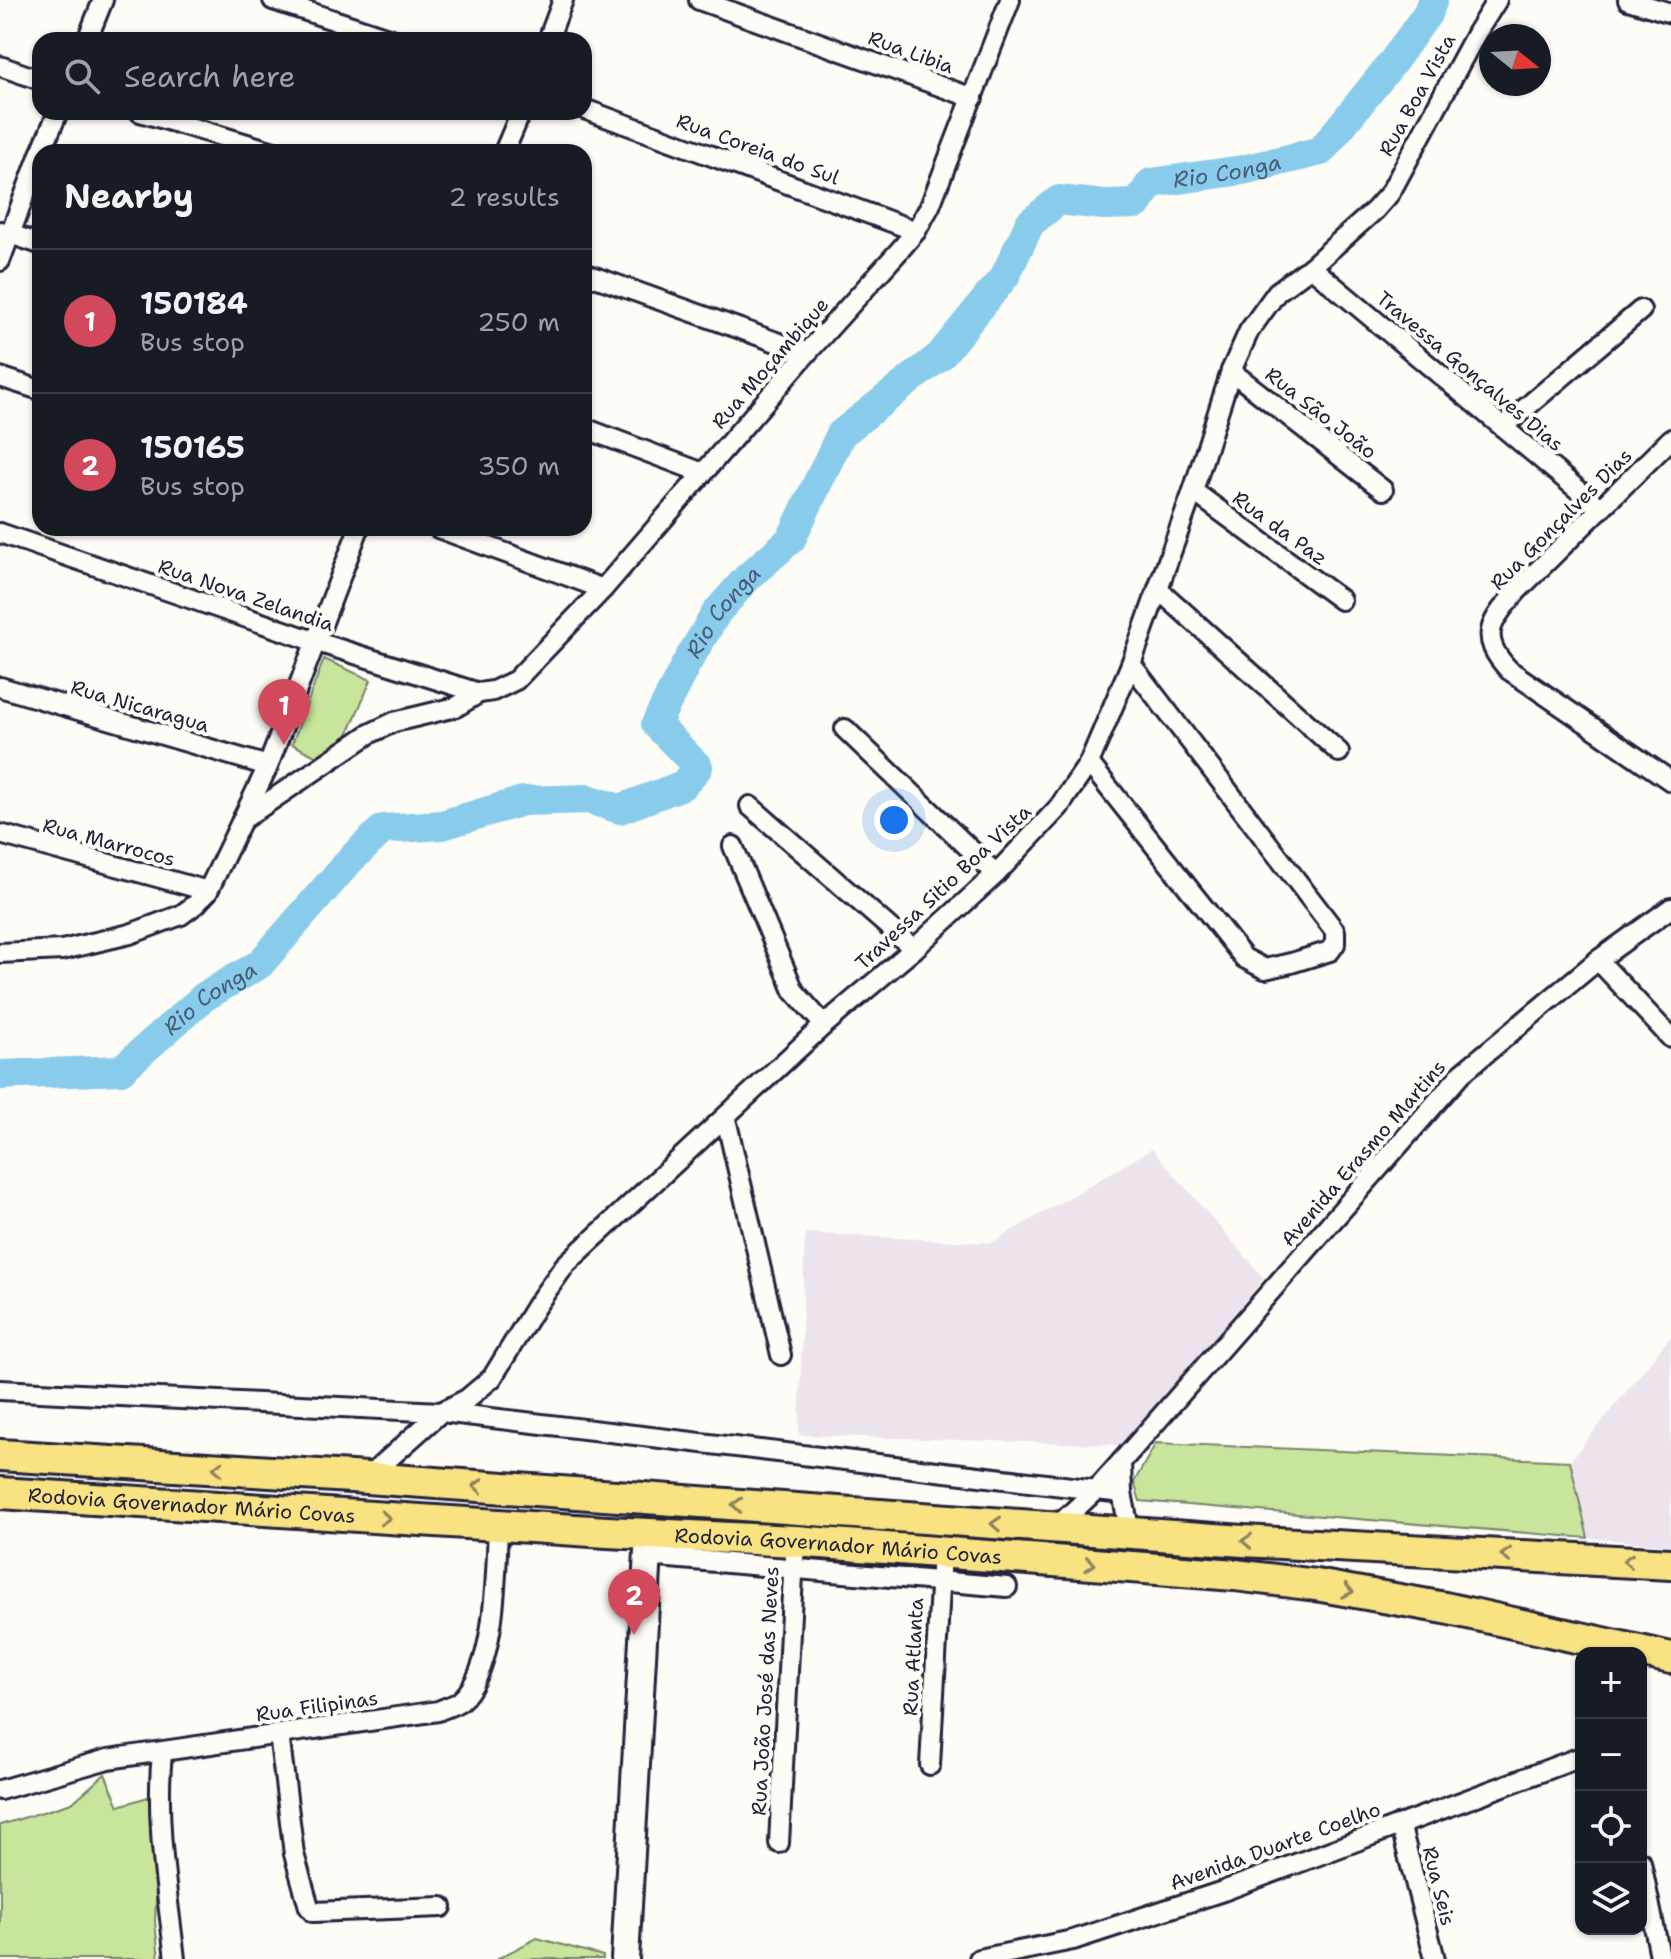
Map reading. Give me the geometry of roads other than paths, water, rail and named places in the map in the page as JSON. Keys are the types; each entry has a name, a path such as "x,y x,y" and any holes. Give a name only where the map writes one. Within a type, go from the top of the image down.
{"highway":[{"name":"Rodovia Governador Mário Covas","path":"0,1455 1130,1533 1671,1564"},
{"name":"Rodovia Governador Mário Covas","path":"0,1493 498,1525 648,1545 794,1554 942,1552 1235,1575 1316,1585 1445,1608 1671,1658"}],"main road":[{"path":"625,1959 648,1545"}],"street":[{"path":"90,32 103,0"},
{"path":"273,0 370,32"},
{"path":"551,32 563,0"},
{"name":"Rua Libia","path":"699,0 973,98"},
{"name":"Rua Moçambique","path":"242,820 369,734 394,722 456,707 479,693 493,691 516,680 603,589 916,231 930,206 1010,0"},
{"name":"Rua Boa Vista","path":"1375,210 1390,193 1497,0"},
{"path":"1628,0 1671,13"},
{"path":"0,66 32,77"},
{"name":"Rua Coreia do Sul","path":"592,112 916,231"},
{"path":"44,144 54,120"},
{"path":"167,120 247,144"},
{"path":"507,144 518,120"},
{"path":"0,261 5,232 32,171"},
{"name":"Travessa Sitio Boa Vista","path":"367,1478 441,1412 467,1399 492,1378 565,1265 824,1025 996,874 1059,807 1089,763 1131,664 1193,491 1231,371 1261,311 1277,292 1311,267 1375,210"},
{"path":"5,232 32,241"},
{"name":"Travessa Gonçalves Dias","path":"1311,267 1601,509"},
{"path":"592,276 807,353"},
{"path":"1503,427 1641,310"},
{"name":"Rua São João","path":"1231,371 1383,490"},
{"path":"0,377 32,387"},
{"path":"592,431 703,473"},
{"name":"Rua Gonçalves Dias","path":"1671,439 1496,615 1488,636 1494,655 1509,670 1671,781"},
{"name":"Rua da Paz","path":"1193,491 1341,600"},
{"name":"Rua Nova Zelandia","path":"0,533 314,641 479,693"},
{"path":"0,953 62,950 130,934 181,915 208,891 268,766 356,536"},
{"path":"460,536 603,589"},
{"path":"1158,589 1339,752"},
{"path":"1089,763 1244,958 1265,969 1330,951 1335,944 1335,931 1131,664"},
{"name":"Rua Nicaragua","path":"0,687 268,766"},
{"path":"845,729 996,874"},
{"path":"750,806 914,949"},
{"name":"Rua Marrocos","path":"0,834 208,891"},
{"path":"733,846 794,991 824,1025"},
{"name":"Avenida Erasmo Martins","path":"1055,1528 1096,1490 1462,1073 1598,960 1671,908"},
{"path":"1598,960 1671,1038"},
{"path":"726,1119 781,1355"},
{"path":"0,1390 441,1412 1122,1493"},
{"path":"1121,1462 1122,1493 1130,1533"},
{"name":"Rua Filipinas","path":"0,1790 108,1759 438,1711 460,1701 472,1685 481,1664 494,1614 498,1525"},
{"name":"Rua Atlanta","path":"930,1765 942,1552"},
{"path":"794,1554 939,1582 1007,1587"},
{"name":"Rua João José das Neves","path":"779,1843 794,1554"},
{"path":"279,1734 294,1854 313,1912 442,1907"},
{"path":"162,1753 159,1782 161,1843 175,1959"},
{"name":"Avenida Duarte Coelho","path":"979,1959 1073,1940 1223,1891 1575,1759"},
{"name":"Rua Seis","path":"1400,1824 1435,1959"},
{"path":"1641,1863 1659,1956"},
{"path":"1073,1940 1077,1959"}],"waterway":[{"name":"Rio Conga","path":"0,1075 121,1070 204,997 260,964 350,860 383,829 442,825 523,801 588,799 620,809 683,785 698,767 656,724 717,612 747,578 791,539 841,434 940,356 1005,276 1030,223 1059,200 1104,205 1137,204 1151,183 1243,170 1321,151 1392,63 1427,14 1433,0"}],"place":[{"name":"150184","path":"284,745"},
{"name":"150165","path":"634,1635"}]}
